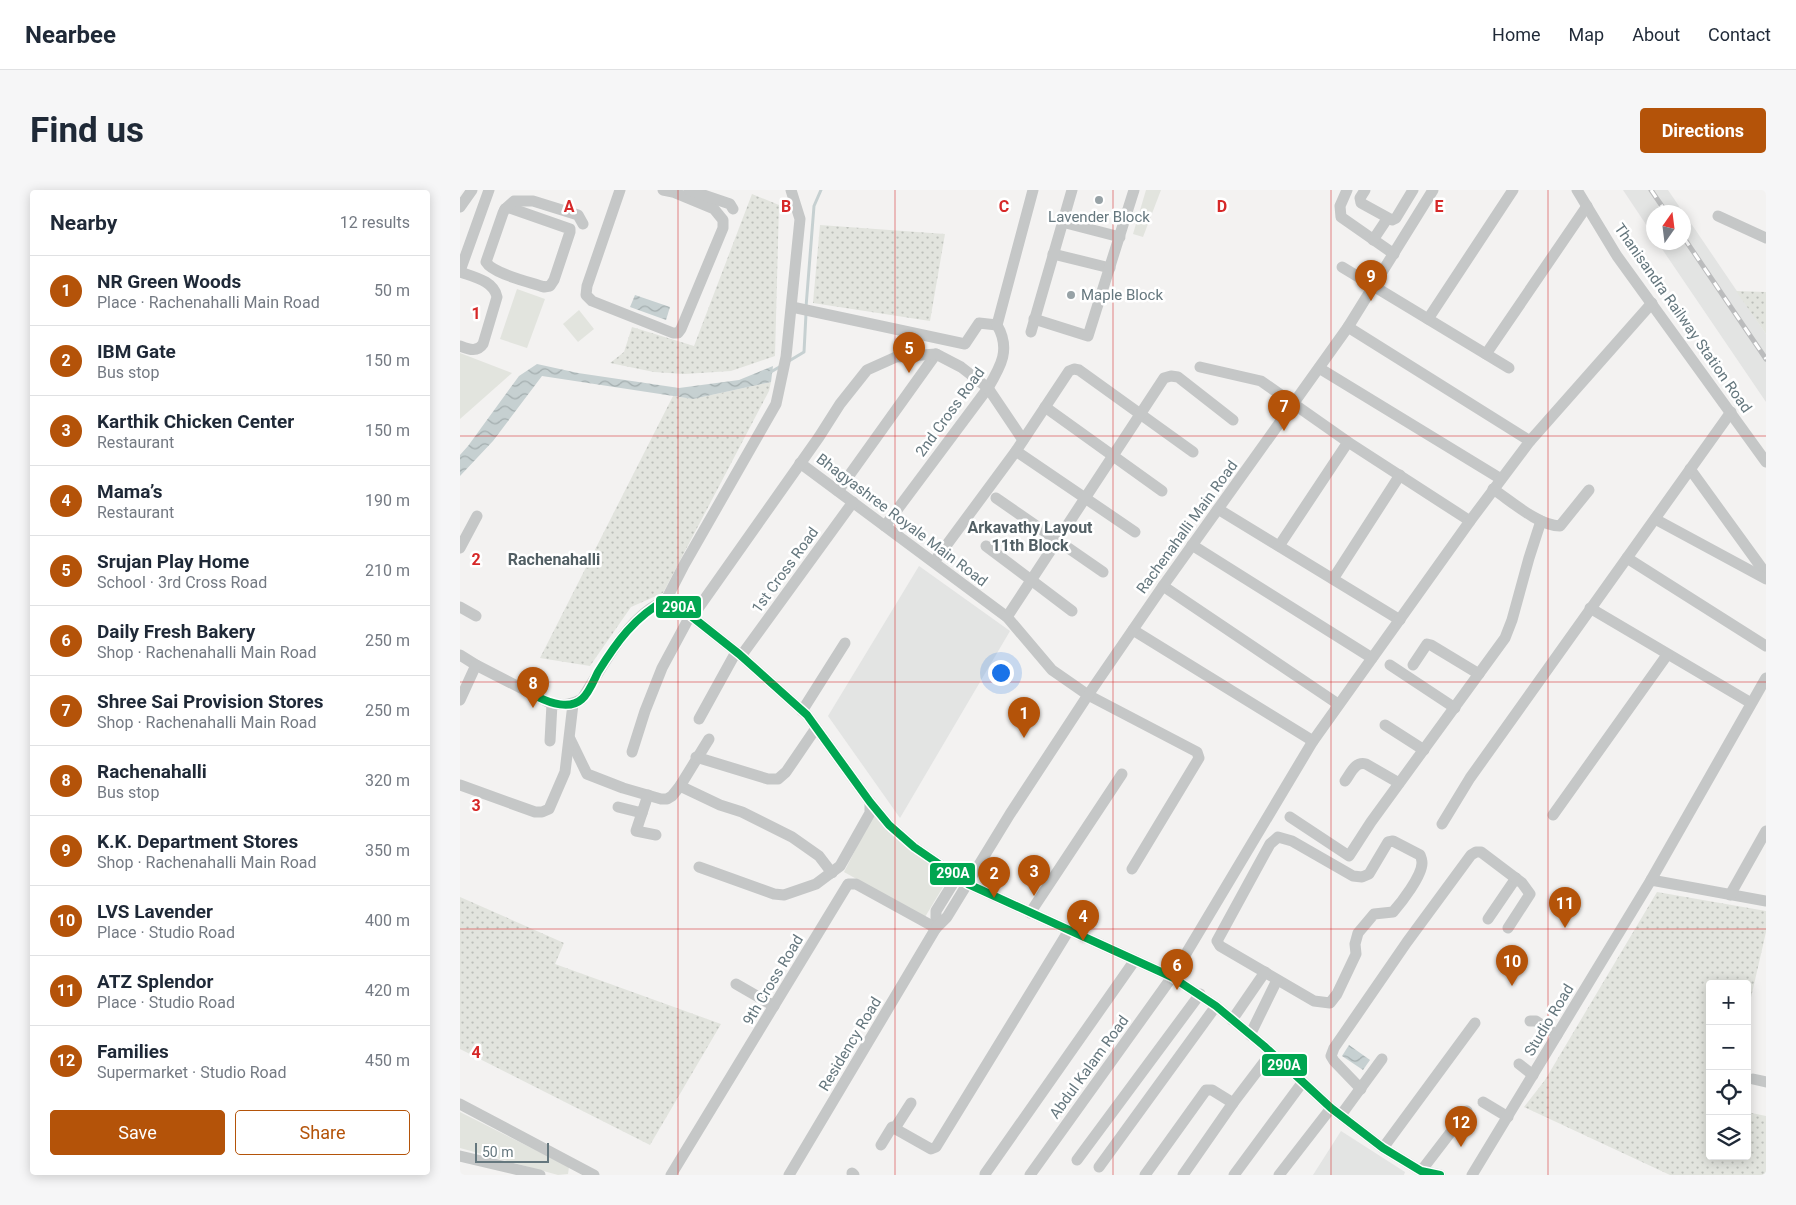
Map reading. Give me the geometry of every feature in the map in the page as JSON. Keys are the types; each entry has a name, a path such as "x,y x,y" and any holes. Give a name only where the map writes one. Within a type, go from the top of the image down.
{"street":[{"path":"460,207 473,190 488,193 460,271 489,284 496,291 497,297 483,344 480,348 474,350 460,346"},
{"path":"620,190 587,286 586,295 592,301 673,333 678,333 682,329 723,228 723,220 714,209 687,192"},
{"path":"460,654 476,665 552,704 573,704 582,699 627,630 644,612 655,604 666,600 776,404 786,358 800,219 791,190"},
{"path":"961,367 965,344 975,327 979,323 997,325 1033,190"},
{"path":"1031,332 1072,190"},
{"path":"1034,319 1088,336 1134,190"},
{"path":"1347,190 1340,206 1341,217 1394,254"},
{"path":"1365,190 1360,198 1361,203 1387,219 1392,220 1396,218 1413,190"},
{"name":"Rachenahalli Main Road","path":"968,884 1010,814 1132,630 1348,327 1433,190"},
{"path":"1428,320 1513,190"},
{"name":"Thanisandra Railway Station Road","path":"1577,190 1617,256 1766,462"},
{"path":"670,191 687,192 730,204 733,209"},
{"path":"526,286 491,273 486,266 487,257 505,209 514,201 533,201 578,215 583,224"},
{"path":"1486,354 1587,206"},
{"path":"487,257 488,265 496,270 544,287 550,286 554,280 570,229 519,210 505,209"},
{"path":"1718,216 1766,238"},
{"path":"1373,240 1387,219"},
{"path":"1062,222 1120,237"},
{"path":"469,247 487,257"},
{"path":"1053,254 1110,268"},
{"path":"1342,267 1509,368"},
{"name":"Abdul Kalam Road","path":"1030,1175 1172,977 1313,740 1338,704 1493,489 1530,441 1652,303"},
{"path":"792,307 965,344"},
{"name":"2nd Cross Road","path":"885,526 988,388 999,370 1004,352 1004,337 997,325"},
{"path":"1348,327 1530,441"},
{"path":"838,491 936,354 961,367 988,388 1023,440"},
{"name":"Bhagyashree Royale Main Road","path":"936,354 896,357 867,370 840,404 800,463 1007,618 1052,670 1088,695 1197,752 1199,758 1132,869"},
{"path":"1200,367 1261,382 1348,442 1470,521"},
{"path":"1319,368 1501,479"},
{"path":"934,562 1016,451 1070,371 1074,369 1079,370 1193,452"},
{"path":"1007,618 1164,378 1178,377 1233,420"},
{"path":"1045,407 1162,491"},
{"path":"1442,824 1470,778 1730,412"},
{"path":"1279,546 1348,442"},
{"path":"1016,451 1135,532"},
{"path":"632,752 645,711 662,668 691,617 800,463"},
{"path":"1690,469 1766,574"},
{"path":"1333,579 1400,476"},
{"path":"1493,489 1541,522 1553,526 1560,526 1588,490"},
{"path":"996,498 1104,572"},
{"name":"1st Cross Road","path":"699,719 739,654 852,502"},
{"path":"1218,509 1400,620"},
{"path":"460,548 477,516"},
{"path":"1654,519 1766,579"},
{"path":"1290,817 1349,856 1371,822 1508,632 1541,522"},
{"path":"1192,545 1372,658"},
{"path":"986,546 1072,612"},
{"path":"1627,558 1766,646"},
{"path":"1163,586 1338,704"},
{"path":"666,600 739,654 802,710 870,802 889,825 914,847 968,884 1172,977 1200,994 1271,1053 1331,1108 1383,1148 1421,1171 1440,1175"},
{"path":"460,607 476,616"},
{"path":"1590,608 1751,703"},
{"path":"1132,630 1313,740"},
{"path":"802,710 845,643"},
{"path":"1413,665 1427,644 1432,645 1479,674"},
{"path":"1554,815 1667,655"},
{"path":"460,700 476,665"},
{"path":"1390,665 1455,708"},
{"path":"1766,678 1651,880 1766,901"},
{"path":"550,741 552,704"},
{"path":"460,786 535,812 549,809 564,772 573,704"},
{"path":"1385,725 1424,750"},
{"path":"696,757 768,779 778,779 786,772 816,728"},
{"path":"569,738 587,774 623,788 661,799 667,799 672,796 709,739"},
{"path":"1345,781 1356,764 1361,762 1399,784"},
{"path":"1030,913 1122,774"},
{"path":"680,786 720,805 742,812 792,837 819,856 832,873"},
{"path":"648,795 636,831 656,835"},
{"path":"699,867 774,894 784,895 816,884 840,866 870,813 870,802"},
{"path":"618,807 642,813"},
{"path":"1730,895 1766,831"},
{"path":"1283,837 1353,876 1362,877 1369,874 1388,842 1392,841 1420,855 1422,862 1420,871 1403,902 1393,912 1374,914 1358,933 1356,954 1337,994 1330,1003 1314,1001 1265,972 1220,946 1217,941 1274,839 1283,837"},
{"path":"1360,1089 1334,1061 1331,1056 1334,1048 1407,942 1471,855 1476,852 1481,852 1528,889 1530,894 1506,925"},
{"name":"Residency Road","path":"936,928 936,912 957,877"},
{"path":"1488,919 1516,878"},
{"name":"Studio Road","path":"1472,1175 1651,880"},
{"name":"9th Cross Road","path":"671,1175 848,884 856,884 936,928"},
{"name":"Residency Road","path":"789,1175 936,928 948,917 968,884"},
{"path":"895,1128 931,1149 936,1147 1068,930"},
{"path":"984,1174 1136,960"},
{"path":"1232,1020 1265,972"},
{"path":"1250,1035 1277,980"},
{"path":"736,984 774,1006"},
{"path":"1077,1160 1200,994"},
{"path":"1099,1167 1216,1006"},
{"path":"1530,1022 1536,1022 1557,1036"},
{"path":"1383,1148 1475,1023"},
{"path":"1183,1175 1233,1103 1271,1053"},
{"path":"1341,1115 1382,1059"},
{"path":"1519,1064 1533,1075"},
{"path":"1753,1079 1766,1082"},
{"path":"1234,1175 1302,1083"},
{"path":"1145,1175 1206,1090 1212,1090 1233,1103"},
{"path":"1483,1102 1508,1117"},
{"path":"882,1146 892,1127 895,1128 911,1103"},
{"path":"460,1104 571,1169 594,1175"},
{"path":"1279,1175 1331,1108"},
{"path":"1421,1171 1467,1111"},
{"path":"460,1156 500,1171 540,1175"}],"shaded area":[{"path":"1146,190 1161,190 1143,237 1133,234"},
{"path":"1623,190 1668,190 1678,205 1646,205 1646,224"},
{"path":"752,194 779,205 775,356 731,371 684,374 654,372 610,363 624,352 632,327 694,346"},
{"path":"1691,223 1766,334 1766,402 1663,250 1691,250"},
{"path":"820,225 945,234 930,321 813,303"},
{"path":"517,289 545,299 527,348 500,339"},
{"path":"1736,291 1766,292 1766,334"},
{"path":"579,310 594,329 578,342 563,324"},
{"path":"460,353 512,373 460,419"},
{"path":"771,382 769,391 663,593 631,607 590,666 540,658 673,396 693,399"},
{"path":"919,566 1010,631 900,818 828,716"},
{"path":"873,815 949,877 925,917 844,872"},
{"path":"1657,892 1766,911 1766,932 1751,998 1751,980 1706,980 1706,1160 1751,1160 1751,1113 1766,1116 1766,1175 1670,1175 1524,1107 1545,1080"},
{"path":"460,897 564,943 555,964 721,1024 650,1145 460,1049"},
{"path":"460,1112 569,1167 568,1174 558,1175 460,1148"},
{"path":"1341,1131 1405,1172 1404,1175 1313,1175"}],"water":[{"path":"635,295 670,307 666,320 630,307"},
{"path":"537,364 578,373 679,388 739,380 773,366 771,382 693,399 542,376 493,441 460,476 460,455 519,376"},
{"path":"1349,1045 1370,1060 1363,1070 1342,1056"}],"waterway":[{"path":"806,307 814,206 821,190"},
{"path":"789,361 804,352 806,314"},
{"path":"769,373 781,366"}],"railway":[{"path":"1651,190 1661,205"},
{"path":"1691,248 1766,359"}],"transit line":[{"name":"290A","path":"538,697 566,705 582,699 605,661 627,631 655,606 666,600 681,608 739,654 807,715 870,802 889,825 914,847 968,884 1172,977 1216,1006 1264,1046 1331,1108 1383,1148 1421,1171 1440,1175"}],"place":[{"name":"Lavender Block","path":"1099,200"},
{"name":"Maple Block","path":"1071,295"},
{"name":"K.K. Department Stores","path":"1371,301"},
{"name":"Srujan Play Home","path":"909,373"},
{"name":"Shree Sai Provision Stores","path":"1284,431"},
{"name":"Rachenahalli","path":"533,708"},
{"name":"NR Green Woods","path":"1024,738"},
{"name":"Karthik Chicken Center","path":"1034,896"},
{"name":"IBM Gate","path":"994,898"},
{"name":"ATZ Splendor","path":"1565,928"},
{"name":"Mama’s","path":"1083,941"},
{"name":"LVS Lavender","path":"1512,986"},
{"name":"Daily Fresh Bakery","path":"1177,990"},
{"name":"Families","path":"1461,1147"}],"district":[{"name":"Arkavathy Layout 11th Block","path":"1030,536"},
{"name":"Rachenahalli","path":"554,559"}]}
